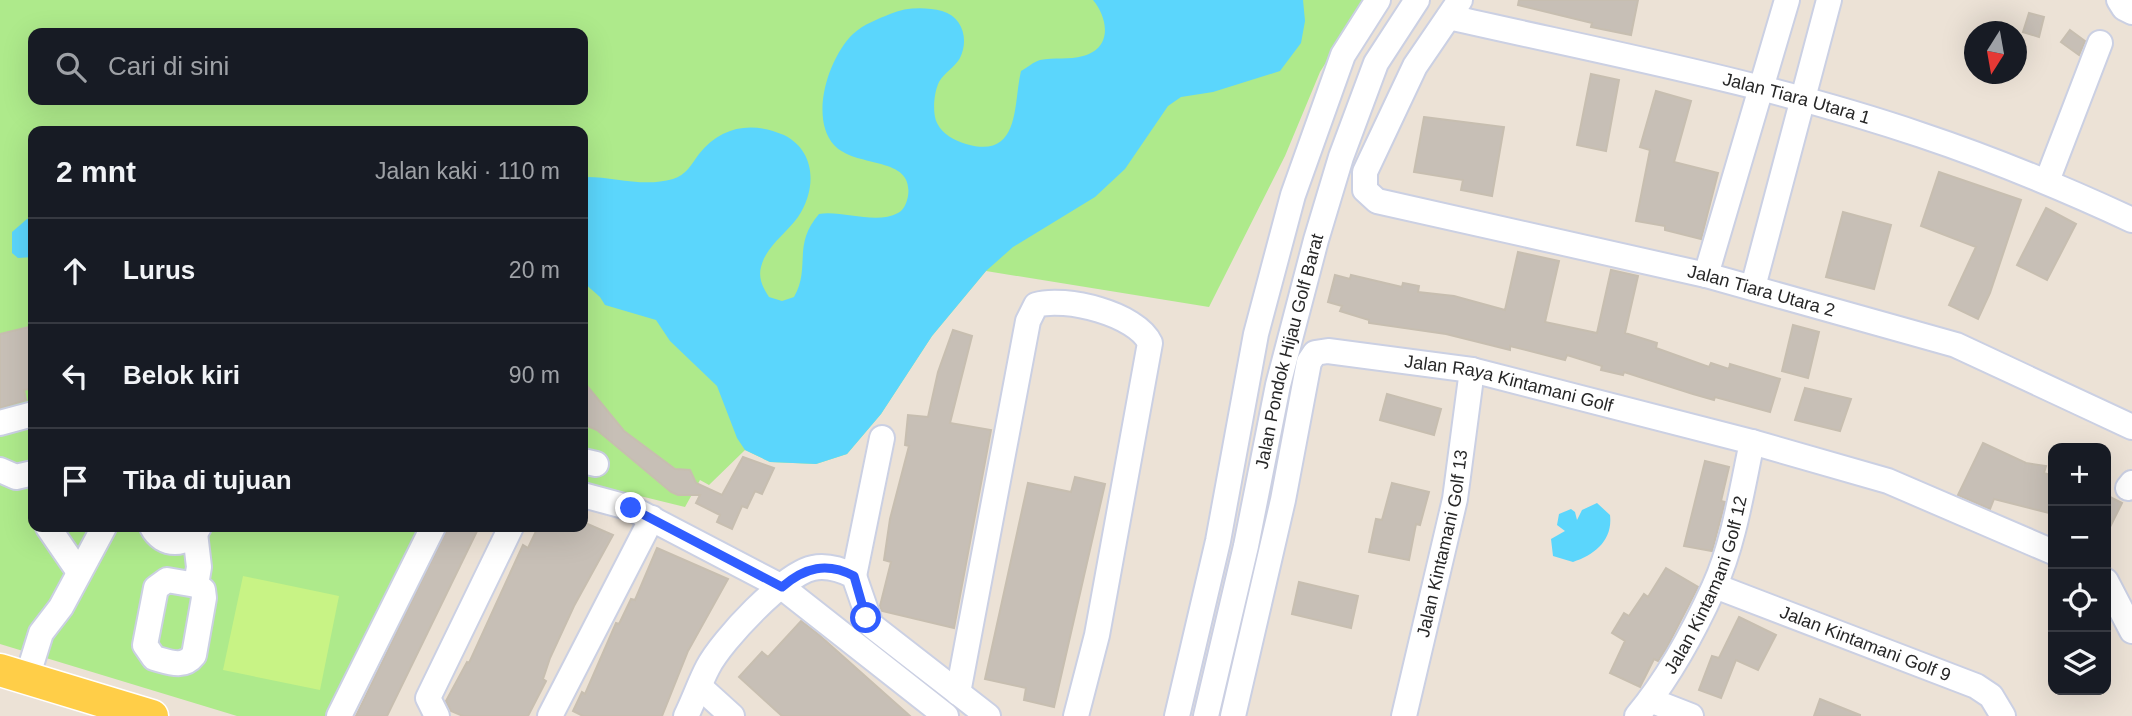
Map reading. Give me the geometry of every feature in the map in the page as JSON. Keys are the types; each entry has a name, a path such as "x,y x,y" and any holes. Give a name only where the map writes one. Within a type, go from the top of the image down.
{"main road":[{"path":"23,677 152,716"}],"street":[{"name":"Jalan Pondok Hijau Golf Barat","path":"1177,716 1218,541 1256,334 1293,195 1343,55 1378,0"},
{"name":"Jalan Pondok Hijau Golf Barat","path":"1206,716 1246,546 1261,458 1316,240 1341,157 1376,63 1417,0"},
{"path":"1706,275 1787,0"},
{"path":"1752,288 1829,0"},
{"name":"Jalan Tiara Utara 1","path":"1455,8 1759,88 1919,134 2047,181 2132,220"},
{"name":"Jalan Tiara Utara 2","path":"1455,8 1415,66 1365,172 1365,190 1377,201 1706,275 1956,345 2132,427"},
{"path":"2047,181 2100,43"},
{"path":"1343,55 1376,63"},
{"path":"958,693 1028,321 1037,305 1056,302 1079,304 1135,326 1150,344 1097,635 1076,716"},
{"name":"Jalan Raya Kintamani Golf","path":"1233,716 1283,500 1310,362 1315,353 1328,351 1472,369 1752,442 1888,481 2048,550"},
{"name":"Jalan Kintamani Golf 13","path":"1404,716 1455,499 1472,369"},
{"path":"0,424 28,416"},
{"path":"882,438 854,576 870,625 988,716"},
{"name":"Jalan Kintamani Golf 12","path":"1643,708 1715,586 1740,500 1752,442"},
{"path":"1,475 16,477 28,474"},
{"path":"588,496 631,508 782,587 946,716"},
{"path":"550,716 652,518"},
{"path":"51,532 79,572"},
{"path":"23,677 41,633 61,607 101,532"},
{"path":"156,532 162,539 174,543 186,541 195,532"},
{"path":"196,585 199,567 197,532"},
{"path":"339,716 431,532"},
{"path":"437,716 428,698 509,532"},
{"path":"1218,541 1246,546"},
{"path":"686,716 708,667 723,645 751,614 782,587 814,567 831,568 854,576"},
{"name":"Jalan Kintamani Golf 9","path":"1715,586 1976,686 1991,696 2003,716"},
{"path":"2111,591 2132,631"},
{"path":"700,687 732,716"},
{"path":"1643,708 1691,716"}],"green space":[{"path":"0,0 1365,0 1320,72 1285,156 1209,307 986,271 932,336 881,414 847,454 816,464 770,462 745,450 709,485 700,480 685,507 588,483 588,126 28,126 28,532 441,532 349,716 237,716 0,644"},
{"path":"243,576 339,596 320,690 223,670"}],"water":[{"path":"1093,0 1303,0 1305,21 1301,43 1280,71 1213,92 1181,97 1168,106 1125,169 1095,197 1013,247 986,271 932,336 881,414 847,454 816,464 770,462 745,450 737,438 717,386 670,341 656,320 605,305 588,286 588,177 639,182 673,179 685,172 717,137 749,127 784,135 795,142 808,161 810,183 804,206 767,253 760,271 769,297 782,301 794,297 801,276 806,236 819,214 880,218 898,213 908,198 907,183 902,174 893,168 844,152 834,145 827,133 823,119 825,88 836,57 853,34 876,20 909,9 942,11 955,18 964,37 963,51 937,86 935,119 942,131 953,139 984,147 997,144 1011,126 1021,71 1040,60 1083,56 1099,46 1105,32 1098,7"},
{"path":"27,219 28,257 18,258 12,253 12,232"},
{"path":"1597,503 1610,515 1609,532 1601,545 1573,562 1553,556 1551,539 1565,531 1557,525 1559,514 1571,509 1577,520 1582,510"}],"building":[{"path":"1519,0 1638,0 1631,35 1591,27 1592,23 1518,5"},
{"path":"2029,13 2044,17 2039,37 2027,33"},
{"path":"2070,30 2085,41 2079,55 2061,42"},
{"path":"1591,74 1619,80 1606,151 1577,145"},
{"path":"1656,91 1691,101 1674,162 1718,173 1701,239 1665,230 1665,226 1636,221 1650,150 1640,147"},
{"path":"1424,117 1504,127 1492,196 1461,190 1463,180 1414,172"},
{"path":"1939,172 2021,200 1990,293 1978,319 1949,305 1976,247 1921,226"},
{"path":"2046,208 2076,224 2047,280 2017,265"},
{"path":"1843,212 1891,225 1874,289 1826,277"},
{"path":"1518,252 1559,261 1545,322 1597,333 1611,270 1638,276 1625,333 1657,343 1656,348 1709,367 1711,363 1729,369 1730,364 1780,379 1770,412 1715,397 1714,400 1624,372 1623,375 1601,370 1602,366 1567,355 1565,360 1510,346 1510,350 1446,334 1369,323 1369,320 1340,311 1342,306 1328,302 1335,275 1350,279 1351,275 1402,287 1403,283 1419,286 1418,292 1454,296 1505,310"},
{"path":"1793,325 1819,332 1808,378 1782,371"},
{"path":"28,327 28,389 24,390 26,400 0,408 0,334"},
{"path":"953,330 972,336 950,423 991,430 954,628 882,611 880,606 891,562 884,560 890,519 909,446 905,445 908,415 928,417 938,372"},
{"path":"588,387 624,431 675,469 690,470 696,483 722,495 743,457 774,468 762,494 755,491 747,508 742,506 732,529 717,522 720,515 696,503 700,495 678,495 671,492 597,430 588,426"},
{"path":"1805,388 1851,399 1840,431 1795,420"},
{"path":"1387,394 1441,409 1434,435 1380,420"},
{"path":"1983,443 2026,463 2046,466 2044,473 2048,474 2048,513 1994,499 1990,509 1958,495"},
{"path":"1705,461 1729,467 1721,501 1725,502 1712,551 1684,546"},
{"path":"1075,477 1105,484 1054,707 1024,700 1026,688 985,679 1028,483 1071,492"},
{"path":"1392,483 1429,492 1420,525 1416,524 1409,560 1369,552 1376,519 1382,520"},
{"path":"2111,498 2122,503 2111,525"},
{"path":"588,524 613,535 574,606 550,658 543,679 546,681 528,716 463,716 451,711 446,701 467,662 469,663 523,545 528,548 536,532 588,532"},
{"path":"446,532 477,532 387,716 356,716"},
{"path":"657,548 728,579 688,651 662,716 583,716 573,711 582,692 585,694 616,623 619,624 631,599 635,600"},
{"path":"1666,568 1698,587 1667,647 1658,661 1654,659 1640,687 1610,673 1625,641 1612,633 1624,613 1629,616 1644,594 1648,597"},
{"path":"1299,582 1358,596 1351,628 1292,614"},
{"path":"1739,617 1776,635 1758,670 1736,660 1721,698 1699,690 1712,656 1719,658"},
{"path":"801,621 910,716 782,716 739,677 762,652 768,657"},
{"path":"1820,699 1860,715 1860,716 1814,716"}],"route":[{"path":"631,508 782,587 814,567 844,571 854,576 866,618"}]}
